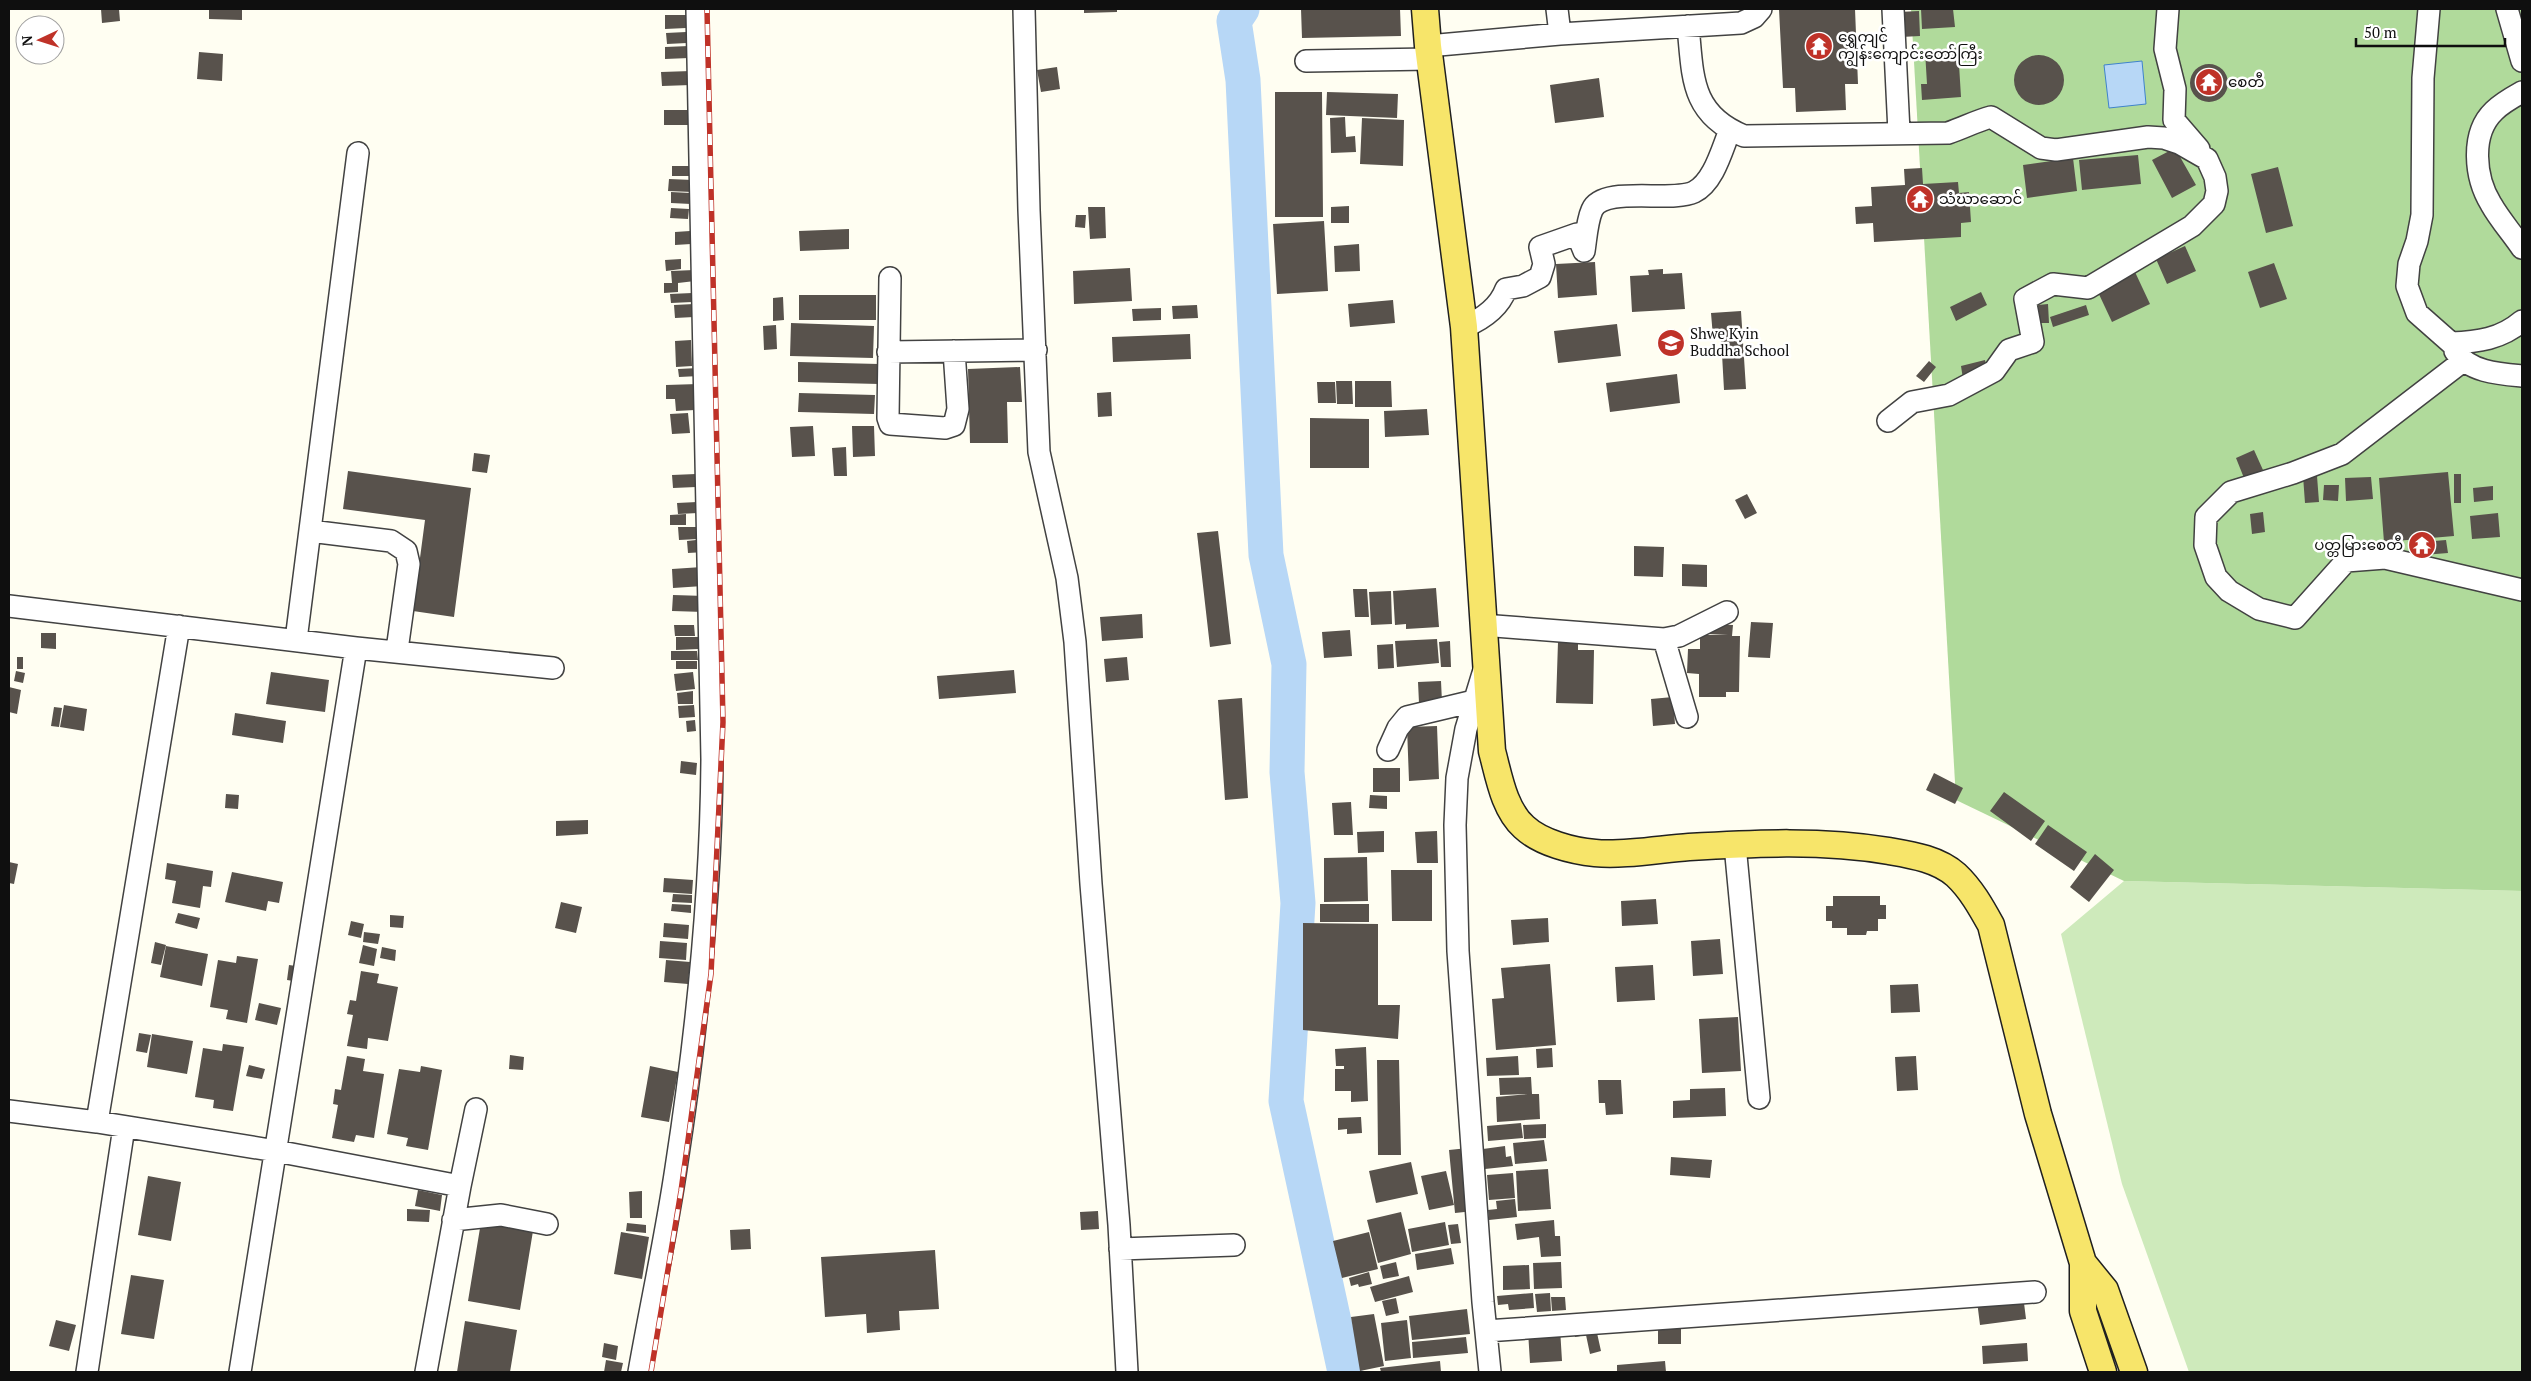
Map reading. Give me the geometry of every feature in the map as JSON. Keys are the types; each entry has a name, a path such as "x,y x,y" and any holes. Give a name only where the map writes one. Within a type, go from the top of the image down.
{"main road":[{"path":"1425,9 1464,327 1482,625 1492,752 1500,784 1511,809 1524,827 1549,841 1574,850 1596,853 1735,845 1849,845 1932,861 1956,874 1975,897 1991,924 2038,1114 2083,1263 2083,1311 2103,1372"},
{"path":"2083,1263 2105,1290 2134,1372"}],"street":[{"path":"639,1372 676,1169 700,985 712,842 698,9"},
{"path":"1024,9 1028,200 1040,452 1067,578 1075,642 1091,884 1120,1249 1127,1372"},
{"path":"1557,9 1560,34"},
{"path":"1306,61 1429,53 1560,34 1741,23 1754,17 1761,9"},
{"path":"1892,9 1898,132"},
{"path":"1888,420 1912,402 1949,396 1994,371 2009,350 2033,342 2025,299 2054,284 2088,288 2192,226 2214,204 2217,191 2212,166 2174,120 2175,89 2165,48 2168,9"},
{"path":"2430,9 2422,78 2422,215 2418,241 2409,264 2407,286 2417,313 2451,342 2463,361 2480,369 2522,376"},
{"path":"2507,9 2522,61"},
{"path":"1688,26 1694,86 1698,95 1708,112 1730,130 1744,136 1898,132 1948,133 1966,128 1978,120 1991,118 2041,148 2056,150 2148,138 2164,138 2179,143 2207,159"},
{"path":"2522,92 2494,111 2484,123 2477,160 2484,193 2522,248"},
{"path":"1464,327 1477,322 1501,303 1506,289 1524,286 1540,277 1544,264 1540,248 1577,234 1584,251 1592,210 1598,202 1608,198 1676,197 1695,192 1708,180 1730,130"},
{"path":"296,640 358,153"},
{"path":"890,278 888,418 890,424 945,428 954,425 958,409 954,351"},
{"path":"2451,342 2475,341 2505,334 2522,321"},
{"path":"888,352 1036,350"},
{"path":"2463,361 2342,454 2293,474 2230,492 2206,517 2205,545 2216,577 2229,591 2259,609 2295,618 2346,561 2385,558 2522,590"},
{"path":"310,531 391,541 406,551 409,564 397,650"},
{"path":"9,606 356,648 397,650 553,668"},
{"path":"1482,625 1664,640 1679,636 1728,612"},
{"path":"97,1122 179,626"},
{"path":"1664,640 1688,717"},
{"path":"240,1372 356,648"},
{"path":"1485,666 1466,729 1457,778 1455,825 1458,951 1490,1372"},
{"path":"1388,750 1398,728 1407,717 1474,701"},
{"path":"1735,845 1760,1098"},
{"path":"426,1372 453,1220 476,1109"},
{"path":"9,1111 97,1122 276,1151 460,1186"},
{"path":"87,1372 124,1127"},
{"path":"453,1220 501,1215 547,1224"},
{"path":"1120,1249 1234,1244"},
{"path":"1486,1331 2036,1292"}],"green space":[{"path":"1911,9 2522,9 2522,891 2124,881 1956,800"},
{"path":"2124,881 2522,891 2522,1372 2189,1372 2122,1184 2061,934"}],"water":[{"path":"2142,61 2146,104 2109,108 2104,65"}],"building":[{"path":"101,9 119,9 120,21 102,23"},
{"path":"209,9 242,9 242,20 209,19"},
{"path":"1084,9 1117,9 1117,12 1084,13"},
{"path":"1301,9 1400,9 1401,36 1302,38"},
{"name":"ရွှေကျင် ကျွန်းကျောင်းတော်ကြီး","path":"1779,9 1855,9 1858,84 1845,84 1846,110 1796,112 1795,88 1783,88"},
{"path":"1921,9 1953,9 1955,27 1922,29"},
{"path":"1919,11 1920,36 1901,37 1899,12"},
{"path":"665,15 686,15 686,28 665,29"},
{"path":"686,32 687,43 667,44 666,33"},
{"path":"689,46 689,58 665,59 665,47"},
{"path":"1958,48 1961,97 1922,100 1921,84 1927,84 1925,51"},
{"path":"199,52 223,54 222,81 197,79"},
{"path":"2034,55 2044,55 2057,62 2064,75 2064,85 2057,98 2044,105 2034,105 2025,101 2018,94 2014,85 2014,75 2018,66 2025,59"},
{"name":"စေတီ","path":"2209,64 2222,70 2228,83 2222,96 2209,102 2196,96 2190,83 2196,70"},
{"path":"1057,67 1060,89 1041,92 1037,70"},
{"path":"691,71 691,85 662,86 661,72"},
{"path":"1599,78 1604,117 1555,123 1550,85"},
{"path":"1275,92 1322,92 1323,217 1275,217"},
{"path":"1327,92 1398,94 1397,118 1326,115"},
{"path":"664,110 693,110 693,125 664,125"},
{"path":"1345,117 1346,137 1355,136 1356,152 1331,153 1330,118"},
{"path":"1362,118 1404,120 1403,166 1360,164"},
{"path":"2175,148 2196,185 2172,198 2152,160"},
{"path":"2138,155 2141,184 2082,190 2079,160"},
{"name":"သံဃာဆောင်","path":"2073,158 2077,191 2027,198 2023,165"},
{"path":"672,166 690,166 690,176 672,176"},
{"path":"2278,167 2293,226 2266,233 2251,174"},
{"name":"သံဃာဆောင်","path":"1922,168 1923,184 1958,182 1959,193 1969,192 1971,222 1961,223 1961,237 1874,242 1873,223 1856,224 1855,207 1872,206 1871,187 1905,185 1904,169"},
{"path":"669,179 693,180 692,192 668,191"},
{"path":"671,192 691,193 691,204 671,203"},
{"path":"1349,206 1349,223 1331,223 1331,207"},
{"path":"1088,207 1105,207 1106,238 1090,239"},
{"path":"671,208 689,209 688,219 670,218"},
{"path":"1076,215 1086,215 1085,228 1075,227"},
{"path":"1324,221 1328,291 1277,294 1273,224"},
{"path":"849,229 849,249 800,251 799,231"},
{"path":"690,231 691,244 675,245 675,232"},
{"path":"1359,244 1360,271 1335,272 1334,246"},
{"path":"2185,246 2196,271 2167,284 2156,259"},
{"path":"681,259 681,269 666,271 665,260"},
{"path":"1595,262 1597,295 1558,298 1556,264"},
{"path":"2274,263 2287,299 2260,308 2248,272"},
{"path":"1130,268 1132,301 1074,304 1073,271"},
{"path":"1663,269 1663,274 1682,273 1685,309 1632,312 1630,276 1649,275 1648,270"},
{"path":"694,270 695,281 678,283 678,292 664,293 664,283 672,283 671,271"},
{"path":"2135,272 2150,304 2112,322 2097,290"},
{"path":"1981,292 1987,305 1956,321 1950,307"},
{"path":"692,293 692,302 671,303 670,294"},
{"path":"799,295 876,295 876,320 799,320"},
{"path":"783,297 784,320 773,321 773,298"},
{"path":"1393,300 1395,323 1350,327 1348,304"},
{"path":"694,304 694,317 675,318 674,305"},
{"path":"2048,304 2049,323 2040,323 2038,305"},
{"path":"1197,305 1198,318 1173,319 1172,306"},
{"path":"2086,305 2089,315 2053,327 2050,317"},
{"path":"1161,308 1161,320 1133,321 1132,309"},
{"path":"1741,311 1746,389 1724,390 1721,336 1713,337 1711,313"},
{"path":"791,323 874,326 873,358 790,356"},
{"path":"1617,324 1621,356 1558,363 1554,331"},
{"path":"776,325 777,349 764,350 763,326"},
{"path":"1190,334 1191,359 1113,362 1112,337"},
{"path":"691,340 692,366 676,367 675,341"},
{"path":"1985,360 1988,373 1963,379 1961,366"},
{"path":"1929,361 1936,367 1924,382 1916,376"},
{"path":"798,362 879,364 879,384 798,382"},
{"path":"1020,367 1022,402 1007,402 1008,443 970,443 968,369"},
{"path":"698,368 699,376 679,377 678,369"},
{"path":"1677,374 1680,403 1610,412 1606,383"},
{"path":"1336,381 1352,381 1353,404 1337,404"},
{"path":"1355,381 1391,381 1392,407 1355,407"},
{"path":"1317,382 1335,382 1336,403 1318,403"},
{"path":"698,384 698,399 694,399 695,410 676,411 675,399 666,399 666,385"},
{"path":"1111,392 1112,416 1098,417 1097,393"},
{"path":"799,393 875,395 874,414 798,412"},
{"path":"1427,409 1429,435 1385,437 1384,411"},
{"path":"688,413 690,433 672,434 670,414"},
{"path":"1310,418 1369,419 1369,468 1310,468"},
{"path":"813,426 815,456 792,457 790,427"},
{"path":"852,426 874,426 875,456 853,457"},
{"path":"846,447 847,476 834,476 832,448"},
{"path":"2254,450 2263,470 2244,478 2236,458"},
{"path":"474,453 490,455 487,473 472,471"},
{"path":"348,471 471,488 454,617 413,611 425,520 343,509"},
{"path":"2448,472 2454,536 2384,542 2379,478"},
{"path":"696,474 696,487 673,488 672,475"},
{"path":"2454,474 2461,474 2461,503 2454,503"},
{"path":"2303,476 2317,476 2319,502 2305,503"},
{"path":"2371,477 2373,499 2346,501 2345,478"},
{"path":"2324,485 2339,485 2338,501 2323,500"},
{"path":"2493,486 2493,500 2474,502 2473,488"},
{"path":"1747,494 1757,513 1745,519 1735,500"},
{"path":"697,502 698,513 678,514 677,503"},
{"path":"2263,512 2265,532 2252,534 2250,514"},
{"path":"2498,513 2500,537 2472,539 2470,516"},
{"path":"686,514 686,525 670,525 670,515"},
{"path":"678,527 697,527 698,539 679,540"},
{"path":"1218,531 1231,644 1210,647 1197,533"},
{"path":"705,539 705,552 688,553 687,541"},
{"path":"2446,540 2448,553 2411,556 2410,543"},
{"path":"1634,546 1664,547 1663,577 1634,576"},
{"path":"1682,564 1707,565 1707,587 1682,586"},
{"path":"702,567 703,586 673,588 672,569"},
{"path":"1436,588 1439,627 1406,629 1406,624 1395,625 1393,591"},
{"path":"1353,589 1367,589 1369,617 1355,617"},
{"path":"1391,591 1392,624 1371,625 1369,592"},
{"path":"673,595 705,596 704,612 672,611"},
{"path":"1142,614 1143,638 1102,641 1100,617"},
{"path":"1751,622 1773,623 1770,658 1748,657"},
{"path":"1707,624 1733,625 1732,636 1740,636 1739,692 1726,692 1726,697 1699,697 1699,674 1687,673 1688,649 1700,649 1700,635 1728,635 1706,634"},
{"path":"674,625 694,625 695,636 675,636"},
{"path":"1350,630 1352,656 1324,658 1322,632"},
{"path":"41,633 56,633 56,649 41,648"},
{"path":"676,637 698,637 698,649 676,650"},
{"path":"1437,639 1439,663 1397,667 1395,641"},
{"path":"1450,641 1451,667 1441,667 1439,642"},
{"path":"1558,642 1578,642 1578,650 1594,650 1593,704 1556,703"},
{"path":"1393,644 1394,668 1378,669 1377,645"},
{"path":"671,651 697,651 698,660 671,660"},
{"path":"17,657 23,657 23,669 17,669"},
{"path":"1127,657 1129,680 1106,682 1104,659"},
{"path":"676,661 697,661 697,669 676,669"},
{"path":"1014,670 1016,693 939,699 937,676"},
{"path":"16,671 25,673 23,683 14,681"},
{"path":"271,672 329,680 325,712 266,704"},
{"path":"693,672 695,689 676,691 674,674"},
{"path":"1441,681 1442,702 1419,703 1418,682"},
{"path":"9,687 21,690 17,714 9,712"},
{"path":"693,691 693,704 678,704 677,693"},
{"path":"1673,697 1675,724 1653,726 1651,699"},
{"path":"1242,698 1248,798 1225,800 1218,700"},
{"path":"64,705 87,709 84,731 60,727"},
{"path":"694,705 695,717 679,718 678,706"},
{"path":"54,707 62,708 59,727 51,726"},
{"path":"235,713 286,721 283,743 232,735"},
{"path":"695,720 696,731 687,732 686,721"},
{"path":"1437,726 1439,779 1409,781 1407,727"},
{"path":"681,761 697,763 696,775 680,773"},
{"path":"1373,768 1400,768 1400,792 1373,792"},
{"path":"1934,773 1963,788 1955,804 1926,790"},
{"path":"2004,792 2045,821 2031,841 1990,811"},
{"path":"226,794 239,795 238,809 225,808"},
{"path":"1370,795 1387,796 1387,809 1369,808"},
{"path":"1351,802 1353,835 1334,835 1332,803"},
{"path":"588,820 588,834 556,836 556,821"},
{"path":"2048,825 2087,852 2074,871 2035,844"},
{"path":"1384,831 1384,852 1358,853 1357,832"},
{"path":"1437,831 1438,863 1417,863 1415,832"},
{"path":"2095,854 2114,870 2089,902 2070,887"},
{"path":"1367,857 1368,901 1324,902 1324,858"},
{"path":"9,862 18,864 14,884 9,883"},
{"path":"167,863 213,871 211,887 203,886 200,908 172,903 176,881 165,879"},
{"path":"1391,870 1432,870 1432,921 1392,921"},
{"path":"232,872 283,882 279,903 268,901 266,911 225,902"},
{"path":"664,878 693,880 692,894 663,892"},
{"path":"673,894 692,895 692,903 672,902"},
{"path":"1833,896 1880,896 1880,905 1886,905 1886,919 1878,919 1878,931 1867,931 1866,935 1847,935 1847,928 1832,928 1832,921 1826,921 1826,906 1833,906"},
{"path":"1656,899 1658,924 1622,926 1621,901"},
{"path":"561,902 582,907 576,933 555,928"},
{"path":"672,904 691,905 691,913 671,911"},
{"path":"1320,904 1369,904 1369,922 1320,922"},
{"path":"178,913 200,918 197,929 175,923"},
{"path":"390,915 404,916 403,928 390,927"},
{"path":"1548,918 1549,942 1513,945 1511,920"},
{"path":"351,921 364,924 361,938 348,935"},
{"path":"664,923 689,925 688,939 663,937"},
{"path":"1303,923 1378,924 1378,1005 1400,1005 1398,1039 1303,1030"},
{"path":"364,932 380,934 378,944 363,942"},
{"path":"1720,939 1723,974 1693,976 1691,941"},
{"path":"660,941 687,943 686,960 659,958"},
{"path":"155,942 166,945 161,965 151,963"},
{"path":"363,945 377,949 374,966 359,963"},
{"path":"166,946 208,954 202,986 160,977"},
{"path":"382,947 396,950 395,961 380,958"},
{"path":"237,956 258,959 247,1023 226,1019 228,1010 210,1007 218,960 236,963"},
{"path":"666,960 690,962 688,984 664,982"},
{"path":"1550,964 1556,1045 1496,1050 1492,999 1504,998 1501,968"},
{"path":"289,965 303,967 300,982 287,980"},
{"path":"1653,965 1655,1000 1617,1002 1615,967"},
{"path":"361,971 379,974 377,983 398,987 388,1041 368,1038 367,1049 347,1046 353,1015 347,1014 350,1000 356,1001"},
{"path":"1918,984 1920,1012 1891,1013 1890,985"},
{"path":"259,1003 281,1008 277,1025 255,1020"},
{"path":"1738,1017 1741,1071 1702,1073 1699,1019"},
{"path":"139,1033 151,1035 147,1053 136,1051"},
{"path":"152,1034 193,1041 187,1074 147,1067"},
{"path":"223,1044 244,1047 233,1111 213,1108 214,1100 195,1097 203,1048 222,1051"},
{"path":"1366,1047 1368,1101 1351,1102 1351,1091 1335,1091 1335,1069 1344,1069 1344,1066 1336,1066 1335,1049"},
{"path":"1552,1048 1553,1067 1537,1068 1536,1049"},
{"path":"510,1055 524,1057 523,1070 509,1069"},
{"path":"347,1056 365,1059 363,1071 384,1074 374,1138 356,1135 354,1142 332,1138 338,1105 333,1104 335,1089 341,1090"},
{"path":"1518,1056 1519,1075 1487,1076 1486,1058"},
{"path":"1916,1056 1918,1090 1897,1091 1895,1057"},
{"path":"1377,1060 1399,1060 1401,1155 1378,1155"},
{"path":"249,1065 265,1069 262,1079 246,1076"},
{"path":"421,1066 442,1070 428,1150 406,1146 408,1138 387,1134 399,1069 420,1072"},
{"path":"650,1066 678,1072 669,1122 641,1117"},
{"path":"1531,1077 1532,1094 1539,1094 1540,1119 1497,1122 1496,1097 1528,1094 1500,1095 1499,1078"},
{"path":"1598,1080 1621,1080 1623,1114 1606,1115 1605,1103 1599,1103"},
{"path":"1725,1088 1726,1116 1673,1118 1673,1101 1690,1100 1690,1089"},
{"path":"1361,1117 1362,1133 1347,1134 1347,1129 1338,1130 1338,1118"},
{"path":"1521,1123 1523,1138 1488,1141 1487,1126"},
{"path":"1546,1124 1546,1138 1524,1139 1523,1125"},
{"path":"1544,1140 1547,1161 1515,1164 1513,1143"},
{"path":"1505,1146 1506,1157 1511,1156 1513,1166 1485,1169 1483,1149"},
{"path":"1468,1148 1474,1211 1455,1213 1449,1150"},
{"path":"1671,1157 1712,1160 1710,1178 1670,1175"},
{"path":"1411,1162 1418,1194 1376,1203 1369,1171"},
{"path":"1548,1169 1551,1209 1518,1211 1516,1171"},
{"path":"1446,1171 1454,1205 1429,1210 1421,1176"},
{"path":"1513,1173 1515,1198 1489,1200 1487,1175"},
{"path":"148,1176 181,1182 171,1241 138,1235"},
{"path":"418,1190 442,1195 440,1211 415,1206"},
{"path":"642,1191 642,1218 630,1218 629,1192"},
{"path":"1515,1199 1517,1217 1489,1220 1488,1210 1497,1209 1496,1201"},
{"path":"407,1209 430,1210 429,1222 407,1221"},
{"path":"1098,1211 1099,1229 1081,1230 1080,1212"},
{"path":"1401,1212 1411,1254 1378,1263 1367,1220"},
{"path":"1554,1220 1555,1236 1560,1236 1561,1256 1541,1257 1539,1237 1517,1240 1515,1224"},
{"path":"481,1222 533,1231 520,1310 468,1301"},
{"path":"1445,1222 1449,1245 1412,1252 1408,1229"},
{"path":"627,1223 646,1225 646,1233 626,1231"},
{"path":"1458,1224 1461,1243 1451,1244 1448,1225"},
{"path":"750,1229 751,1249 731,1250 730,1230"},
{"path":"621,1232 649,1237 642,1279 614,1274"},
{"path":"1369,1232 1378,1269 1342,1278 1333,1241"},
{"path":"1451,1248 1454,1264 1417,1270 1415,1254"},
{"path":"935,1250 939,1309 899,1311 900,1330 867,1333 866,1314 825,1317 821,1257"},
{"path":"1396,1262 1399,1276 1383,1279 1380,1266"},
{"path":"1561,1262 1562,1288 1534,1289 1533,1263"},
{"path":"1529,1265 1530,1289 1503,1290 1503,1266"},
{"path":"1369,1272 1372,1284 1359,1287 1358,1284 1351,1286 1349,1278"},
{"path":"131,1275 164,1280 154,1339 121,1334"},
{"path":"1409,1276 1413,1292 1375,1302 1370,1287"},
{"path":"1533,1293 1534,1308 1509,1310 1508,1304 1498,1305 1497,1296"},
{"path":"1550,1293 1551,1311 1537,1312 1535,1294"},
{"path":"2023,1295 2026,1319 1980,1325 1977,1301"},
{"path":"1551,1297 1565,1297 1566,1310 1552,1311"},
{"path":"1396,1298 1399,1313 1386,1316 1382,1301"},
{"path":"1467,1309 1470,1334 1412,1340 1409,1316"},
{"path":"1374,1314 1384,1366 1360,1371 1351,1317"},
{"path":"56,1320 76,1325 69,1351 49,1346"},
{"path":"1407,1320 1411,1358 1385,1361 1381,1323"},
{"path":"465,1321 517,1330 510,1372 457,1372"},
{"path":"1595,1324 1601,1351 1590,1354 1586,1335 1575,1337 1573,1329"},
{"path":"1658,1324 1681,1324 1681,1344 1658,1344"},
{"path":"1560,1328 1562,1361 1530,1363 1528,1331"},
{"path":"1466,1337 1468,1353 1413,1358 1412,1342"},
{"path":"604,1343 618,1346 616,1360 602,1357"},
{"path":"2027,1343 2028,1361 1983,1364 1982,1346"},
{"path":"606,1360 623,1363 621,1372 604,1372"},
{"path":"1440,1361 1441,1372 1381,1372 1380,1368"},
{"path":"1665,1361 1666,1372 1617,1372 1617,1365"}],"waterway":[{"path":"1242,9 1234,21 1243,80 1266,555 1289,664 1287,772 1298,903 1286,1101 1345,1372"}],"railway":[{"path":"651,1372 681,1191 711,974 723,722 707,9"}],"place":[{"name":"ရွှေကျင် ကျွန်းကျောင်းတော်ကြီး","path":"1819,46"},
{"name":"စေတီ","path":"2209,82"},
{"name":"သံဃာဆောင်","path":"1920,199"},
{"name":"Shwe Kyin Buddha School","path":"1671,343"},
{"name":"ပတ္တမြားစေတီ","path":"2422,545"}]}
